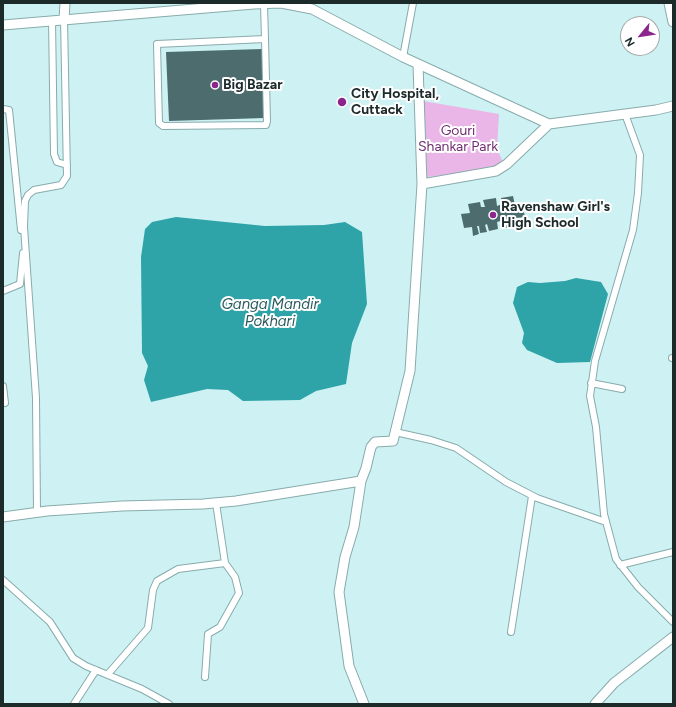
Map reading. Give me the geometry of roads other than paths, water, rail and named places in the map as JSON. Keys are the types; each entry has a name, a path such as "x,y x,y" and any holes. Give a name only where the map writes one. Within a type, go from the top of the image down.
{"street":[{"path":"37,512 36,398 24,227 25,202 28,195 34,190 61,185 67,176 65,3"},
{"path":"3,25 281,3 312,9 403,57 549,124 673,106"},
{"path":"403,57 413,3"},
{"path":"669,3 673,22"},
{"path":"264,4 265,38 266,125 163,126 159,123 157,44 265,38"},
{"path":"52,20 54,154 57,162 67,165"},
{"path":"364,704 349,666 339,592 345,557 354,527 361,481 371,447 375,442 393,441 410,371 422,184 418,64"},
{"path":"3,109 9,110 23,255 20,284 3,291"},
{"path":"625,114 640,155 635,215 633,230 595,361 590,396 596,427 606,522 616,559 638,587 673,622"},
{"path":"422,184 496,171 507,164 549,124"},
{"path":"591,383 622,389"},
{"path":"3,386 5,403"},
{"path":"395,432 431,440 456,448 506,482 532,496 606,522"},
{"path":"3,517 37,512 122,506 216,503 361,481"},
{"path":"511,632 532,496"},
{"path":"205,677 208,634 220,627 239,593 235,577 225,563 216,503"},
{"path":"620,565 673,552"},
{"path":"108,674 148,628 153,590 157,581 178,569 225,563"},
{"path":"3,580 50,622 73,658 96,670 142,689 169,704"},
{"path":"595,704 614,683 673,637"},
{"path":"74,704 86,688 96,670"}],"water":[{"name":"Ganga Mandir Pokhari","path":"176,217 265,226 324,225 345,222 362,232 367,304 352,343 346,384 316,391 300,400 243,401 228,390 207,389 151,402 144,380 148,366 142,353 141,257 145,229 152,222"},
{"path":"576,278 601,282 608,294 590,362 557,363 527,350 522,343 524,333 513,303 517,287 528,282 540,283 565,281"}],"place":[{"name":"Big Bazar","path":"215,85"},
{"name":"City Hospital, Cuttack","path":"342,102"},
{"name":"Ravenshaw Girl's High School","path":"493,215"}],"park label":[{"name":"Gouri Shankar Park","path":"458,140"}]}
